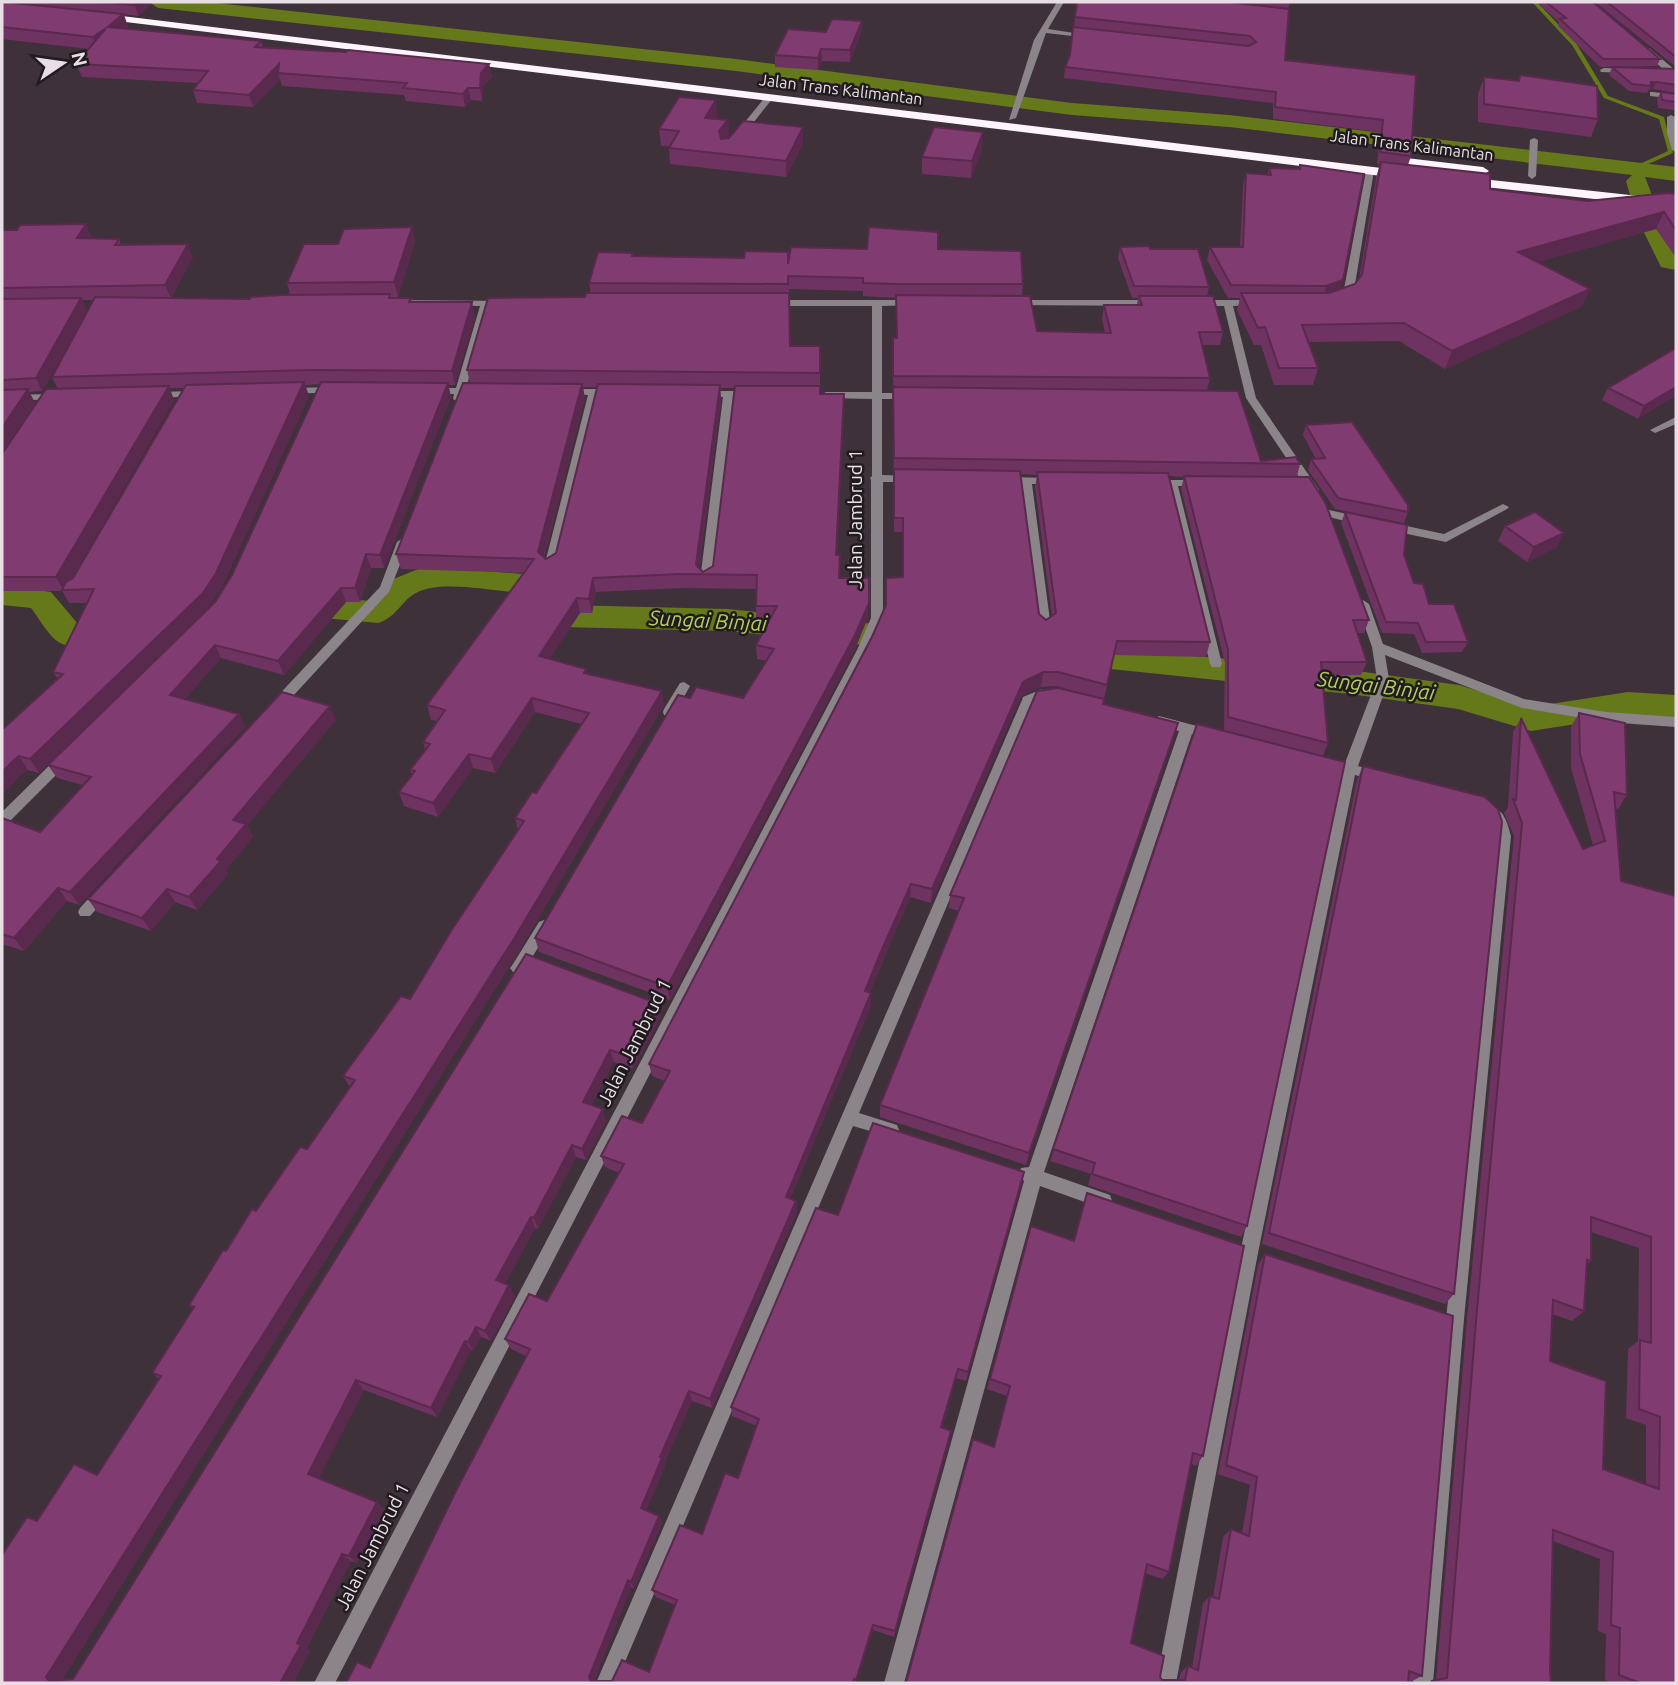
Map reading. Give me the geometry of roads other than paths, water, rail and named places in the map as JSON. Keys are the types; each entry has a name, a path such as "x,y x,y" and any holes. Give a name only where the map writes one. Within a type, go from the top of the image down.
{"highway":[{"name":"Jalan Trans Kalimantan","path":"1604,191 1531,173 86,13 1370,171 1670,199"}],"street":[{"path":"1012,116 1042,30 1060,2"},
{"path":"1042,30 1097,36"},
{"path":"1641,46 1674,72"},
{"path":"1604,71 1645,71"},
{"path":"1659,71 1674,72"},
{"path":"1653,94 1676,97"},
{"path":"734,140 769,98"},
{"path":"1671,117 1671,133 1676,150"},
{"path":"1531,173 1534,140"},
{"path":"1324,304 1345,297 1349,290 1370,171"},
{"path":"377,302 514,303"},
{"path":"452,415 486,303"},
{"path":"765,303 931,303"},
{"name":"Jalan Jambrud 1","path":"324,1683 667,1009 863,650 877,618 877,303"},
{"path":"998,303 1161,303"},
{"path":"1188,303 1269,303"},
{"path":"1228,303 1251,398 1329,514 1333,526"},
{"path":"40,409 54,386"},
{"path":"314,402 320,390"},
{"path":"280,391 345,390"},
{"path":"423,391 488,391"},
{"path":"554,392 621,393"},
{"path":"550,567 594,392"},
{"path":"688,393 769,394"},
{"path":"180,406 186,394"},
{"path":"145,395 213,394"},
{"path":"706,580 729,394"},
{"path":"810,395 919,396"},
{"path":"2,398 61,397"},
{"path":"1237,398 1251,398"},
{"path":"1655,430 1676,420"},
{"path":"875,478 930,479"},
{"path":"985,480 1066,481"},
{"path":"1026,481 1045,628"},
{"path":"1145,482 1213,483"},
{"path":"1172,483 1216,664"},
{"path":"1295,484 1309,484"},
{"path":"1381,525 1446,538 1503,507"},
{"path":"1329,514 1368,522"},
{"path":"262,721 385,589 409,527"},
{"path":"1166,1683 1249,1253 1350,768 1383,679 1378,647 1356,586"},
{"path":"1378,647 1522,703 1606,718 1676,722"},
{"path":"663,721 684,686"},
{"path":"606,1683 1028,700 1042,694 1069,698"},
{"path":"1148,718 1228,738"},
{"path":"894,1683 1034,1176 1187,728"},
{"path":"2,820 79,744"},
{"path":"1310,758 1390,779"},
{"path":"1423,1683 1449,1317 1504,836 1496,815 1482,805"},
{"path":"85,912 113,882"},
{"path":"511,980 532,959 553,909"},
{"path":"849,1117 902,1134"},
{"path":"1007,1168 1122,1208"}],"waterway":[{"path":"158,2 736,65 1072,109 1229,121 1676,174"},
{"path":"1534,2 1574,44 1606,97 1662,118 1671,152 1633,169"},
{"path":"1637,181 1648,216 1670,262 1676,263"},
{"name":"Sungai Binjai","path":"290,604 378,612 402,587 426,576 523,582 542,608 562,616 728,620 913,639"},
{"name":"Sungai Binjai","path":"2,595 40,599 70,635 121,632"},
{"name":"Sungai Binjai","path":"1065,655 1350,682 1459,697 1531,719 1628,704 1676,707"}]}
